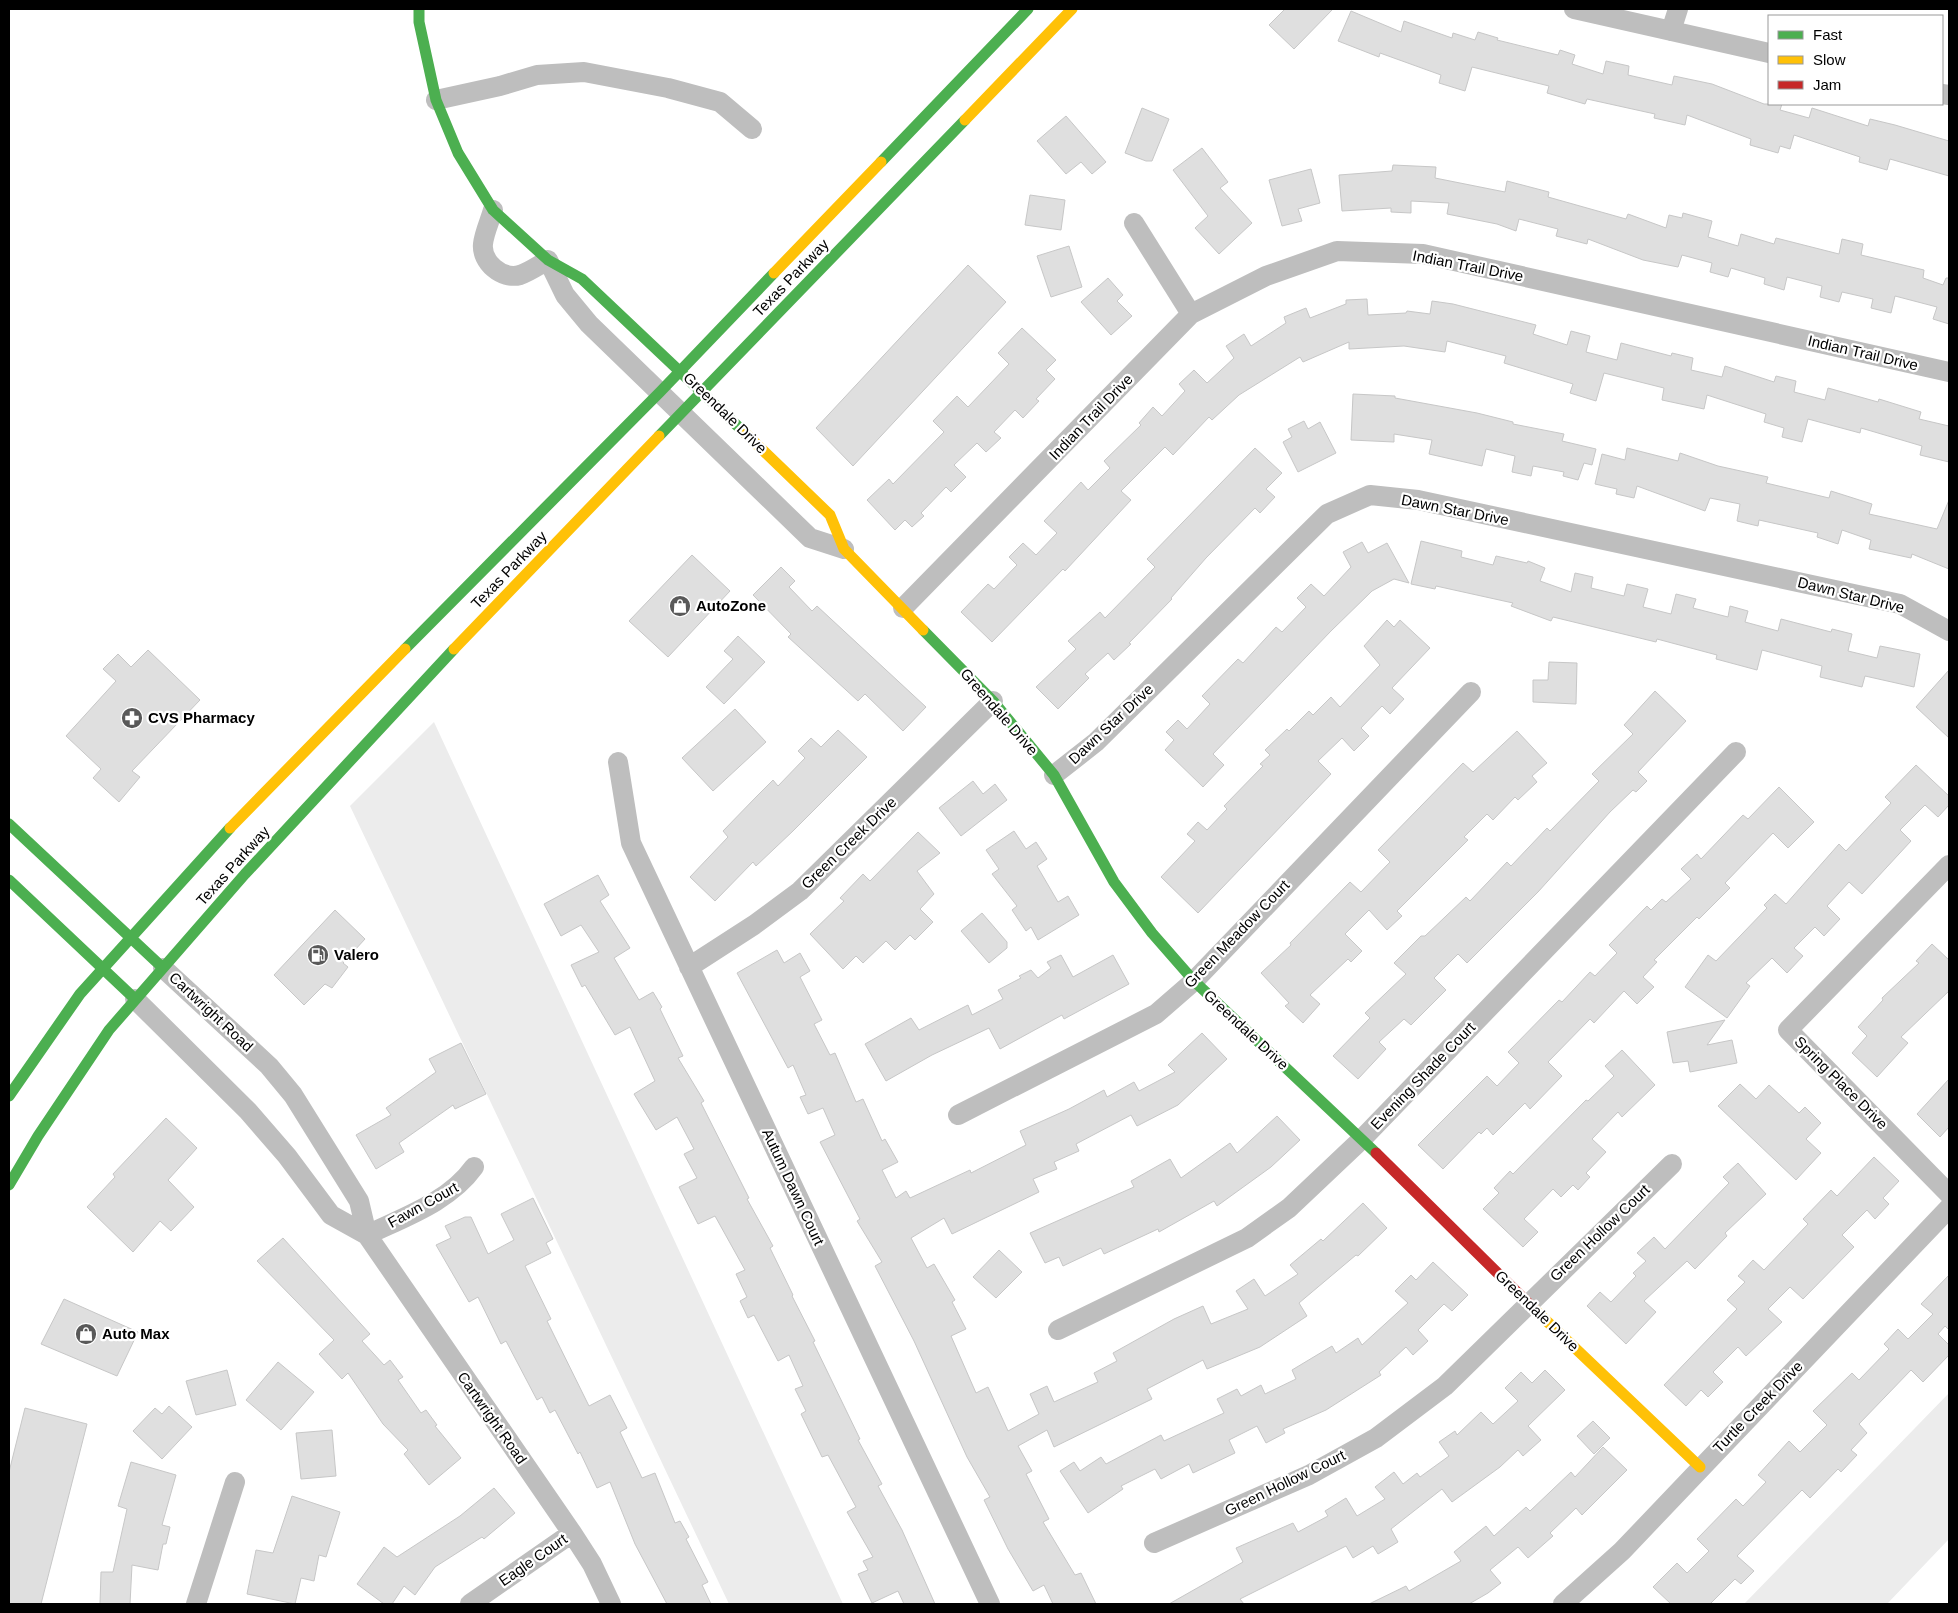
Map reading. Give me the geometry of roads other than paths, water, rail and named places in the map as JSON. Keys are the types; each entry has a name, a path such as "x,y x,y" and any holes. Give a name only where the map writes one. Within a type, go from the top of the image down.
{"main road":[{"name":"Greendale Drive","path":"418,9 419,22 436,100 458,153 493,210 548,260 582,279 680,369 830,515 844,549 994,701 1054,775 1114,882 1152,933 1194,981 1362,1139 1528,1303 1700,1467"},
{"name":"Texas Parkway","path":"9,1096 80,994 102,968 310,744 660,392 680,369 1028,9"},
{"name":"Texas Parkway","path":"9,1185 74,1081 109,1030 371,736 1072,9"},
{"name":"Cartwright Road","path":"9,824 163,968"},
{"name":"Cartwright Road","path":"9,880 135,999"}],"street":[{"path":"1574,9 1768,54"},
{"path":"1672,31 1678,9"},
{"path":"436,100 500,86 537,74 584,72 668,88 720,102 752,129"},
{"path":"493,210 483,244 485,258 493,267 505,275 519,275 548,260"},
{"path":"1134,223 1191,314"},
{"name":"Indian Trail Drive","path":"903,608 1191,314 1266,276 1337,251 1423,254 1949,372"},
{"name":"Greendale Drive","path":"548,260 565,295 589,324 810,538 844,549"},
{"name":"Dawn Star Drive","path":"1054,775 1096,742 1326,514 1370,495 1418,500 1900,604 1949,631"},
{"name":"Green Meadow Court","path":"958,1116 1156,1014 1194,981 1471,692"},
{"name":"Green Creek Drive","path":"689,967 754,926 800,891 994,701"},
{"name":"Evening Shade Court","path":"1058,1330 1247,1238 1289,1208 1362,1139 1736,752"},
{"name":"Autum Dawn Court","path":"618,762 631,843 990,1604"},
{"name":"Spring Place Drive","path":"1949,865 1788,1030 1949,1194"},
{"name":"Cartwright Road","path":"163,968 268,1066 293,1095 360,1200 367,1235 572,1533 592,1564 611,1604"},
{"name":"Cartwright Road","path":"135,999 248,1111 287,1156 331,1215 367,1235"},
{"name":"Green Hollow Court","path":"1154,1544 1309,1475 1376,1438 1445,1386 1672,1164"},
{"name":"Fawn Court","path":"367,1235 444,1196 463,1183 474,1167"},
{"name":"Turtle Creek Drive","path":"1563,1604 1622,1551 1700,1467 1949,1208"},
{"path":"196,1604 235,1482"},
{"name":"Eagle Court","path":"470,1604 572,1533"}],"place":[{"name":"AutoZone","path":"680,606"},
{"name":"CVS Pharmacy","path":"132,718"},
{"name":"Valero","path":"318,955"},
{"name":"Auto Max","path":"86,1334"}]}
